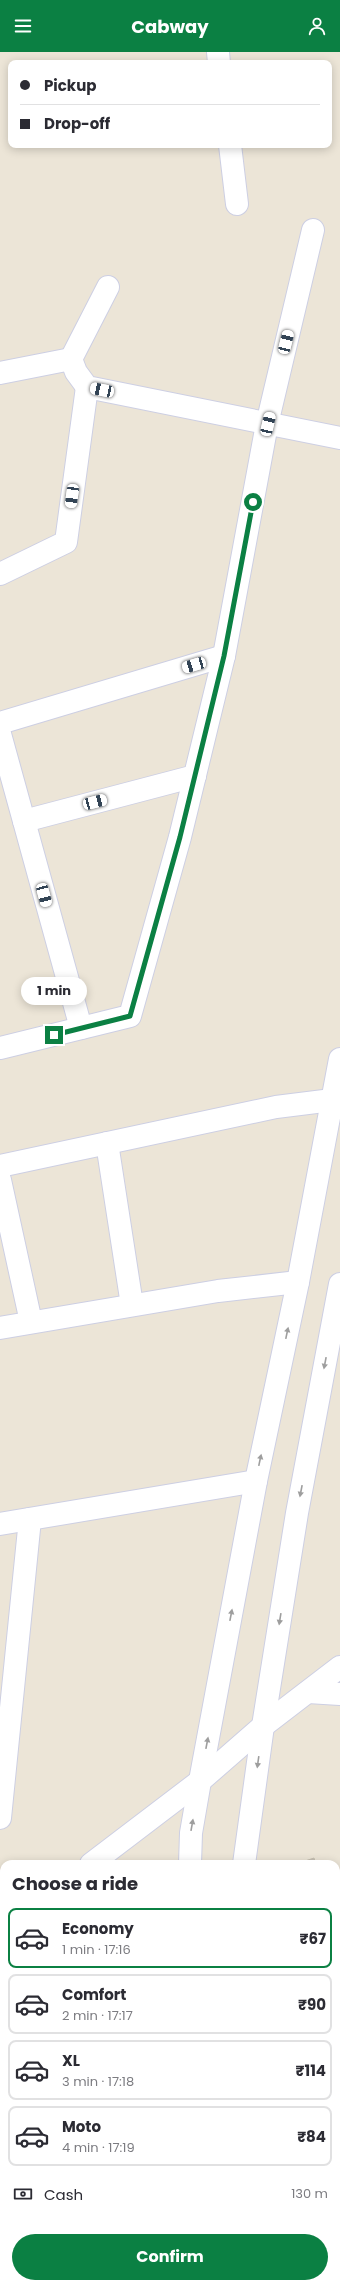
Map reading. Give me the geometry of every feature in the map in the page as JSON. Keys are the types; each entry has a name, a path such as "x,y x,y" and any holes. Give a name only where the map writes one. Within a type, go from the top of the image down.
{"street":[{"path":"230,148 238,204"},
{"path":"0,1048 130,1016 195,776 224,656 268,424 313,230"},
{"path":"108,286 71,359 76,372 87,387 340,438"},
{"path":"0,373 71,359"},
{"path":"0,574 66,542 87,387"},
{"path":"0,723 224,656"},
{"path":"0,734 81,1028"},
{"path":"24,821 195,776"},
{"path":"190,1860 191,1833 200,1781 256,1481 298,1282 340,1060"},
{"path":"0,1166 276,1107 332,1100"},
{"path":"107,1143 132,1305"},
{"path":"0,1180 31,1322"},
{"path":"0,1328 218,1291 298,1282"},
{"path":"245,1860 263,1726 296,1513 340,1284"},
{"path":"0,1524 256,1481"},
{"path":"0,1818 30,1519"},
{"path":"96,1860 200,1781 263,1726 340,1667"},
{"path":"308,1692 340,1694"}],"route":[{"path":"54,1035 130,1016 180,837 224,656 253,502"}]}
